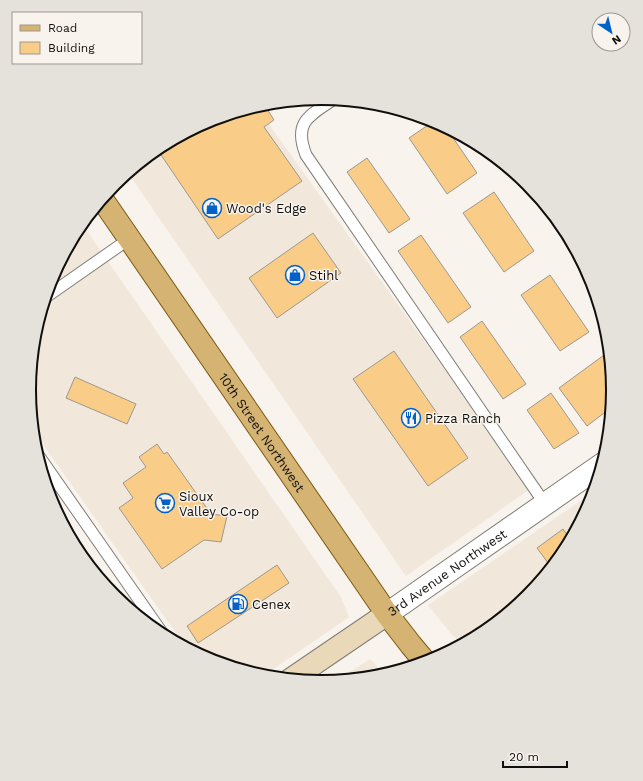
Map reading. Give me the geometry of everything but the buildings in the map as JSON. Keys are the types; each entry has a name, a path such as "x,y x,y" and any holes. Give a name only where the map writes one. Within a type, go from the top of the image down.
{"main road":[{"name":"10th Street Northwest","path":"105,204 387,614 422,658"},
{"name":"3rd Avenue Northwest","path":"298,675 387,614"}],"street":[{"name":"3rd Avenue Northwest","path":"387,614 595,470"}],"lane":[{"path":"325,105 311,115 302,126 300,135 306,155 546,504"},
{"path":"54,292 129,240"},
{"path":"47,468 154,622"}],"shaded area":[{"path":"260,112 530,489 406,576 131,178 163,153 195,134 230,120"},
{"path":"86,230 341,597 349,617 270,672 230,661 195,647 179,638 40,440 36,390 38,353 41,335 51,299 65,264"},
{"path":"586,497 578,517 569,533 559,549 536,579 510,605 480,628 459,641 452,635 428,605"},
{"path":"370,659 380,670 359,674 345,675"}],"place":[{"name":"Wood's Edge","path":"212,208"},
{"name":"Stihl","path":"295,275"},
{"name":"Pizza Ranch","path":"411,418"},
{"name":"Sioux Valley Co-op","path":"165,503"},
{"name":"Cenex","path":"238,604"}]}
